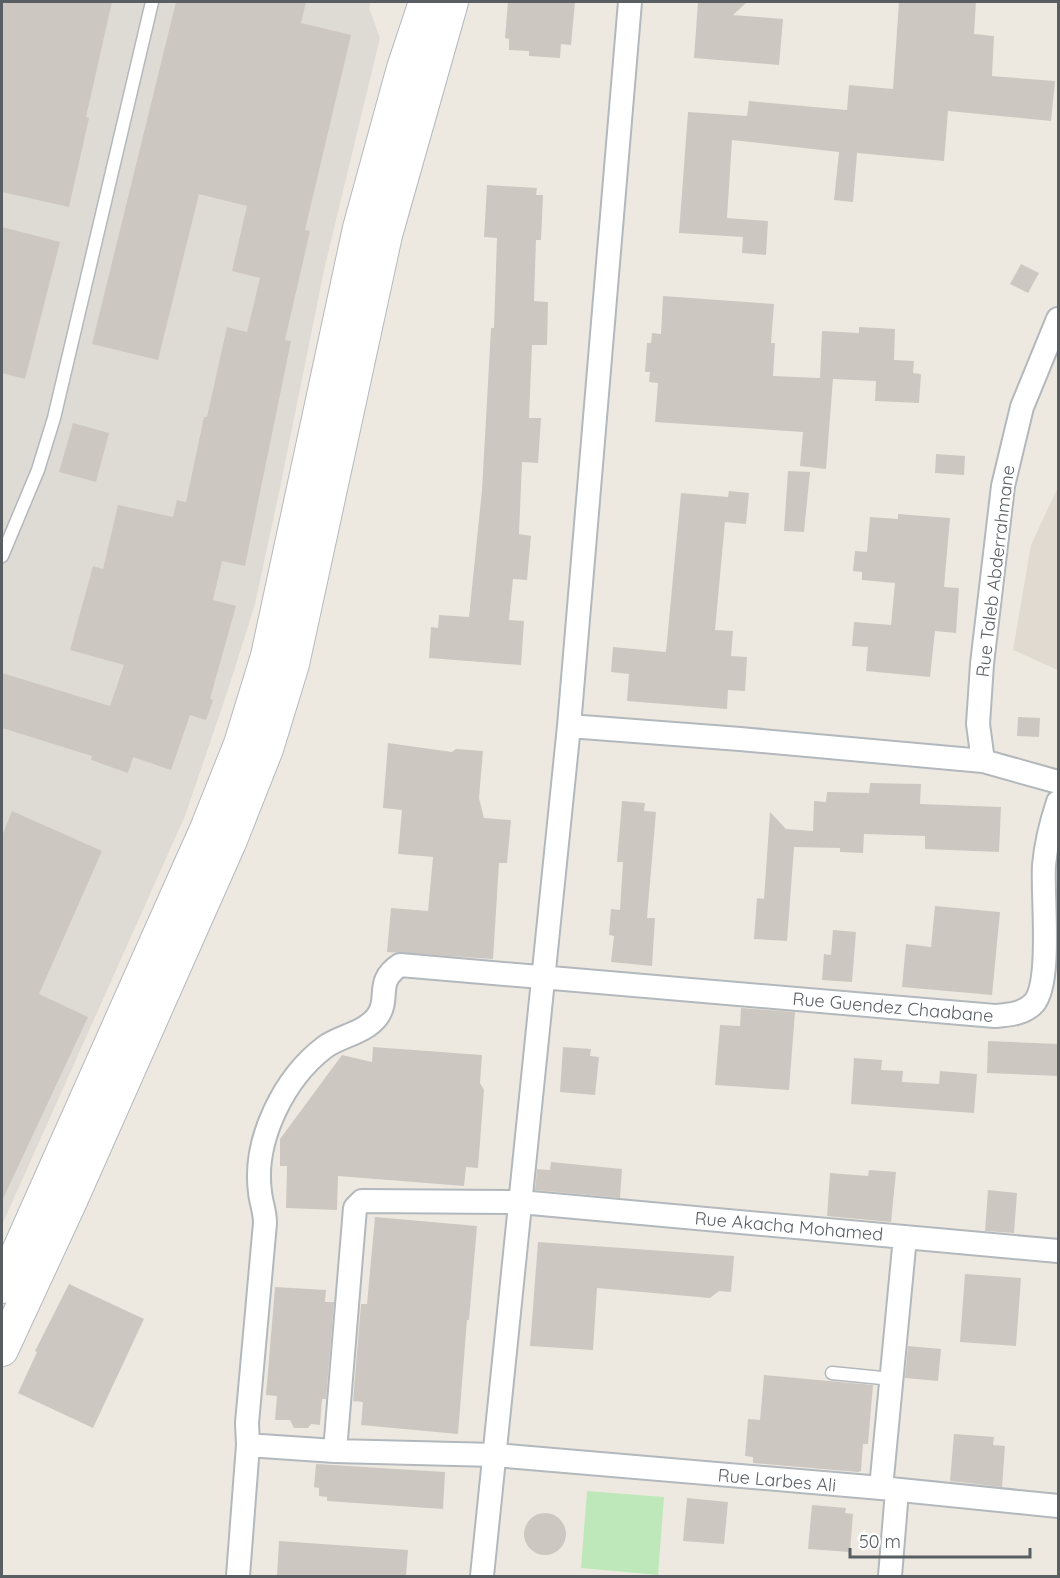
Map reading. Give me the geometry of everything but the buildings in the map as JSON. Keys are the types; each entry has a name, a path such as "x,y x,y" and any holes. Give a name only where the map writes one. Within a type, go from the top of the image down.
{"main road":[{"path":"2,1287 206,829 240,744 267,656 359,228 403,68 425,2"},
{"path":"2,1350 227,850 267,749 293,664 386,235 452,2"}],"street":[{"path":"482,1576 569,726 630,2"},
{"name":"Rue Taleb Abderrahmane","path":"983,760 978,724 982,664 1003,486 1022,407 1059,319"},
{"path":"569,726 983,760 1059,782"},
{"name":"Rue Guendez Chaabane","path":"544,978 995,1016 1012,1015 1035,1003 1051,964 1044,868 1047,835 1059,802"},
{"path":"238,1576 248,1445 247,1423 265,1223 265,1210 260,1192 260,1161 266,1131 278,1102 299,1072 326,1046 363,1028 377,1017 389,972 400,966 544,978"},
{"name":"Rue Akacha Mohamed","path":"335,1451 355,1208 362,1201 520,1202 1059,1251"},
{"path":"890,1576 889,1490 892,1379 905,1237"},
{"name":"Rue Larbes Ali","path":"248,1445 335,1451 495,1455 1059,1506"}],"lane":[{"path":"2,555 38,470 54,418 152,2"},
{"path":"832,1373 892,1379"}],"shaded area":[{"path":"2,2 371,2 369,8 380,38 324,270 255,604 228,690 185,816 2,1225"},
{"path":"1058,487 1058,670 1013,650 1031,545"}],"green space":[{"path":"587,1491 664,1497 658,1575 581,1568"}]}
